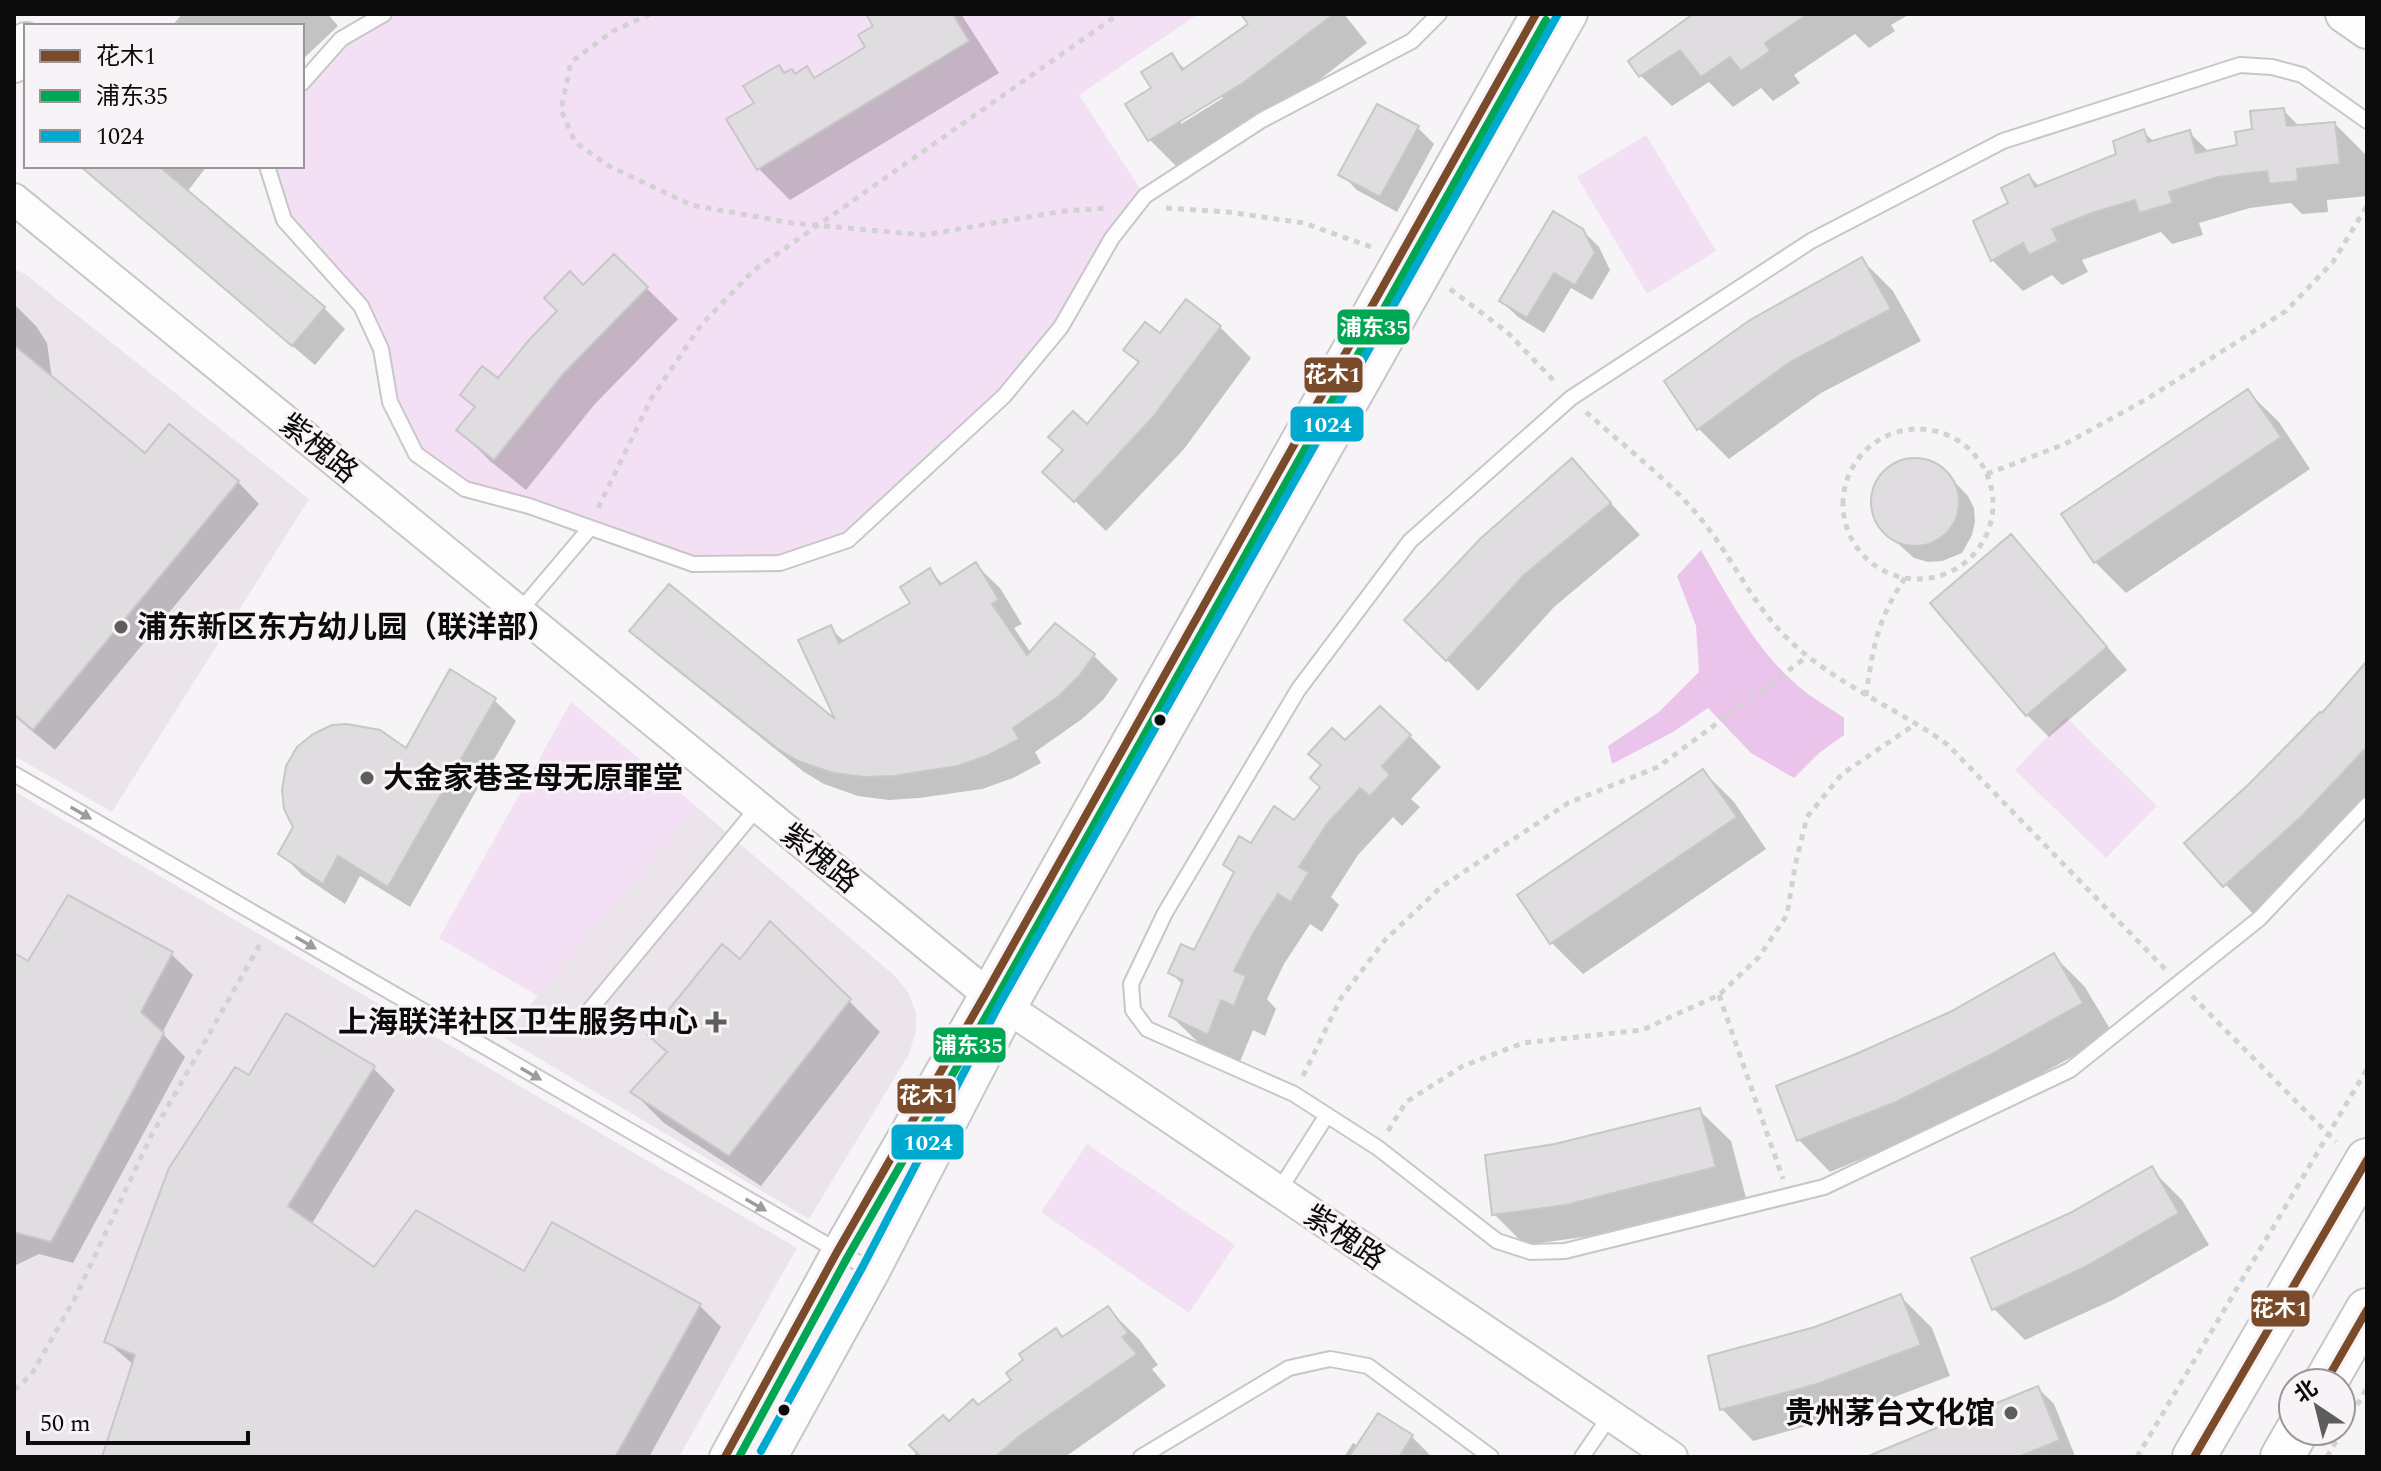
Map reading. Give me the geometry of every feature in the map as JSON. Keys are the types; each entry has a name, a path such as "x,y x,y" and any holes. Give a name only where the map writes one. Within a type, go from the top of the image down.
{"main road":[{"path":"2194,1457 2365,1164"},
{"path":"2334,1367 2367,1310"}],"street":[{"path":"772,1457 874,1272 997,1002 1400,257 1536,14"},
{"path":"725,1457 837,1252 997,1002 1425,274 1572,14"},
{"path":"2344,14 2367,30"},
{"path":"14,64 24,45"},
{"name":"紫槐路","path":"14,199 997,1002 1672,1457"}],"lane":[{"path":"304,81 341,39 384,14"},
{"path":"268,168 284,220 361,306 381,349 390,402 416,454 465,489 529,506 693,564 780,563 848,540 1004,396 1061,327 1112,238 1145,196 1262,120 1412,41 1439,14"},
{"path":"2367,121 2302,75 2272,67 2240,65 2003,141 1811,241 1571,398 1410,541 1298,690 1165,913 1131,984 1133,1010 1147,1029 1294,1094 1378,1148 1497,1241 1531,1252 1565,1251 1824,1187 2070,1070 2259,919 2367,805"},
{"path":"519,612 590,528"},
{"path":"14,774 874,1272"},
{"path":"579,1023 758,807"},
{"path":"1278,1192 1327,1115"},
{"path":"1141,1457 1289,1368 1330,1359 1368,1366 1491,1457"},
{"path":"1582,1457 1610,1416"}],"path":[{"path":"650,14 613,31 571,62 561,110 575,142 609,166 691,205 816,225 924,235 1064,211 1137,206 1228,212 1304,223 1400,257"},
{"path":"590,528 651,399 701,325 754,270 1119,14"},
{"path":"1987,474 2065,444 2145,400 2286,311 2333,262 2367,206"},
{"path":"1425,274 1459,295 1507,332 1571,398 1677,493 1706,525 1738,577 1786,637 1843,684 1917,723 1948,745 2328,1135 2365,1164"},
{"path":"1910,429 1934,431 1956,439 1975,454 1987,474 1993,497 1991,521 1982,543 1967,561 1945,575 1919,580 1905,578 1871,564 1854,544 1844,520 1843,494 1851,469 1867,449 1887,436 1910,429"},
{"path":"1866,696 1874,644 1887,605 1905,578"},
{"path":"1294,1094 1341,998 1385,940 1441,887 1568,803 1658,767 1808,656"},
{"path":"1378,1148 1406,1102 1463,1066 1523,1043 1642,1030 1719,995 1759,957 1787,915 1807,817 1842,774 1917,723"},
{"path":"14,1390 31,1375 75,1298 151,1136 272,924"},
{"path":"1719,995 1789,1196"},
{"path":"2137,1457 2367,1069"},
{"path":"2327,1457 2367,1388"}],"shaded area":[{"path":"384,14 1198,14 1079,95 1145,196 1061,327 1004,396 848,540 780,563 693,564 465,489 416,454 361,306 284,220 268,168 304,168 304,81 341,39"},
{"path":"1646,135 1716,251 1647,294 1577,177"},
{"name":"浦东新区东方幼儿园（联洋部）","path":"14,269 25,274 309,499 112,812 14,756"},
{"path":"1701,550 1744,622 1769,656 1803,690 1844,718 1844,735 1819,753 1794,778 1751,753 1708,708 1673,732 1612,764 1608,746 1659,712 1699,672 1696,626 1677,576"},
{"path":"571,702 697,807 538,996 439,938"},
{"path":"2066,717 2157,806 2106,858 2015,770"},
{"path":"14,791 797,1248 679,1457 14,1457"},
{"name":"上海联洋社区卫生服务中心","path":"697,807 896,977 909,994 916,1013 916,1031 909,1054 809,1219 503,1037"},
{"path":"1087,1144 1235,1245 1189,1313 1041,1212"}],"building":[{"path":"866,14 953,14 969,41 757,170 726,119 754,103 743,86 779,65 784,73 792,69 795,74 807,66 814,78 865,47 858,35 873,26"},
{"path":"1241,14 1334,14 1243,83 1148,141 1125,104 1151,88 1141,72 1172,53 1182,70 1248,24"},
{"path":"1693,14 1808,14 1765,43 1770,51 1741,71 1730,57 1701,77 1680,50 1639,77 1628,61"},
{"path":"1377,104 1419,126 1380,197 1338,175"},
{"path":"2284,108 2287,126 2335,122 2340,164 2297,169 2298,181 2269,184 2267,171 2218,177 2169,192 2173,203 2139,213 2135,200 2052,229 2058,241 2029,255 2023,243 1991,261 1973,221 2008,203 2001,188 2029,174 2035,187 2116,154 2113,141 2144,129 2148,142 2190,130 2196,153 2237,145 2235,132 2252,129 2250,111"},
{"path":"82,168 161,168 325,307 292,346"},
{"path":"1553,211 1583,229 1595,253 1575,285 1554,273 1527,318 1499,301"},
{"path":"614,254 648,287 563,374 494,460 456,430 475,407 460,395 482,366 498,378 557,311 544,298 570,271 583,285"},
{"path":"1862,257 1891,309 1790,362 1697,430 1664,381 1750,320"},
{"path":"1186,299 1221,326 1153,417 1074,502 1042,472 1063,450 1048,437 1073,411 1087,424 1139,362 1123,350 1145,322 1160,333"},
{"path":"14,345 145,453 169,424 239,481 33,730 14,714"},
{"path":"2248,389 2281,437 2094,563 2061,514"},
{"path":"1572,458 1611,503 1523,576 1446,661 1404,620 1480,539"},
{"path":"1915,458 1940,465 1952,477 1959,502 1952,527 1940,539 1915,546 1890,539 1878,527 1871,502 1878,477 1890,465"},
{"path":"2011,534 2107,647 2026,716 1930,603"},
{"path":"976,562 999,600 992,604 1027,655 1055,623 1095,654 1059,696 1013,728 1019,739 989,755 958,766 894,776 864,777 833,773 798,761 778,749 629,631 669,584 835,719 798,640 831,625 839,643 910,603 900,587 930,568 940,585"},
{"path":"2367,661 2367,747 2302,816 2223,887 2184,843 2322,713"},
{"name":"大金家巷圣母无原罪堂","path":"450,669 496,698 388,887 338,856 323,884 278,854 293,827 284,809 282,790 286,766 297,747 313,734 332,725 347,724 380,730 406,748"},
{"path":"1380,706 1411,735 1382,766 1390,775 1370,796 1360,788 1327,824 1299,867 1309,872 1291,902 1278,894 1234,971 1246,976 1234,1006 1221,1000 1208,1035 1169,1016 1183,980 1168,973 1181,944 1194,950 1234,872 1223,865 1239,836 1251,843 1274,806 1294,820 1320,787 1310,778 1321,765 1308,754 1332,728 1345,740"},
{"path":"1703,769 1737,817 1550,944 1517,895"},
{"path":"68,895 173,952 141,1012 164,1033 51,1242 14,1232 14,953 28,961"},
{"path":"770,921 851,999 729,1156 630,1092 667,1052 648,1035 722,944 740,959"},
{"path":"2054,953 2083,1003 1990,1055 1896,1102 1797,1141 1776,1086 1950,1012"},
{"path":"286,1013 375,1066 288,1206 374,1267 416,1210 524,1271 552,1222 701,1304 615,1457 102,1457 135,1355 104,1342 169,1168 235,1067 249,1075"},
{"path":"1700,1108 1716,1167 1566,1205 1492,1215 1485,1155 1555,1144"},
{"path":"2152,1166 2179,1213 2083,1268 1992,1310 1971,1258 2070,1213"},
{"path":"1901,1294 1921,1345 1817,1384 1720,1410 1708,1356 1815,1327"},
{"path":"1108,1306 1128,1333 1122,1337 1137,1354 1022,1434 995,1457 921,1457 909,1445 943,1415 949,1421 973,1399 978,1405 1011,1380 1006,1373 1023,1360 1019,1354 1056,1328 1062,1337"},
{"name":"贵州茅台文化馆","path":"2038,1386 2060,1440 2018,1457 1866,1457"},
{"path":"1378,1413 1413,1435 1399,1457 1349,1457"}],"transit line":[{"name":"花木1","path":"725,1457 837,1252 986,993 1536,14"},
{"name":"1024","path":"761,1451 863,1266 999,1005 1558,14"},
{"name":"浦东35","path":"739,1457 847,1258 996,999 1546,20"},
{"name":"花木1","path":"2194,1457 2367,1160"},
{"name":"花木1","path":"2334,1367 2367,1310"}],"place":[{"name":"浦东新区东方幼儿园（联洋部）","path":"121,627"},
{"name":"大金家巷圣母无原罪堂","path":"367,778"},
{"name":"上海联洋社区卫生服务中心","path":"716,1022"},
{"name":"贵州茅台文化馆","path":"2011,1413"}]}
